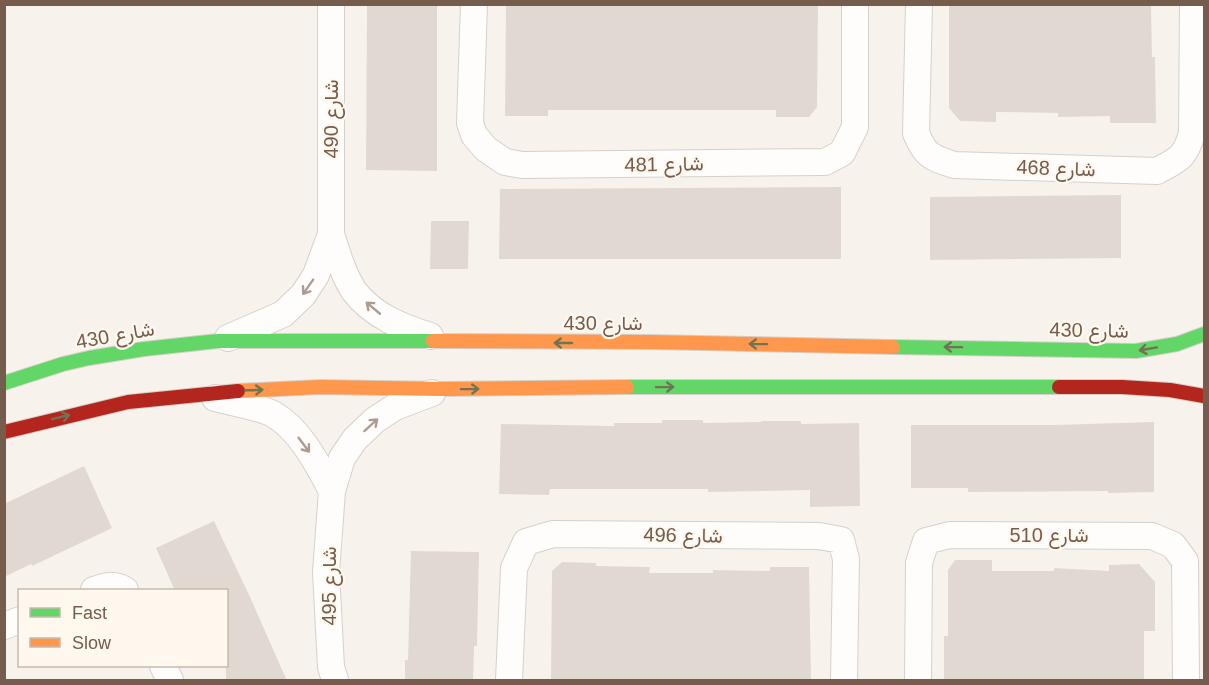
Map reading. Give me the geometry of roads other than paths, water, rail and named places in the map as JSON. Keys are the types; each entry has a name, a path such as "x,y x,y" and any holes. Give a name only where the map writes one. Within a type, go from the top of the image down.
{"street":[{"name":"شارع 490","path":"331,4 331,234 354,290 375,311 403,328 444,341"},
{"name":"شارع 481","path":"474,4 471,123 474,135 486,149 505,162 534,165 825,162 842,153 855,127 855,4"},
{"name":"شارع 468","path":"919,4 916,132 922,147 932,158 954,165 1157,171 1178,160 1188,148 1192,133 1192,4"},
{"name":"شارع 490","path":"218,341 284,314 303,295 316,275 331,234"},
{"name":"شارع 430","path":"4,383 71,362 123,351 218,341 661,342 1136,351 1177,344 1204,334"},
{"path":"4,432 128,402 244,390 320,387 442,389 715,386 1122,387 1170,390 1204,396"},
{"name":"شارع 495","path":"335,681 331,668 326,572 332,491 342,458 355,439 375,420 395,407 442,389"},
{"path":"198,394 273,414 289,426 301,441 318,464 332,491"},
{"name":"شارع 496","path":"510,681 514,568 526,542 553,534 819,536 841,540 846,559 844,681"},
{"name":"شارع 510","path":"918,681 919,563 926,541 950,535 962,535 1152,536 1173,545 1185,561 1186,681"},
{"path":"98,589 107,585 122,589"},
{"path":"163,667 170,681"}]}
